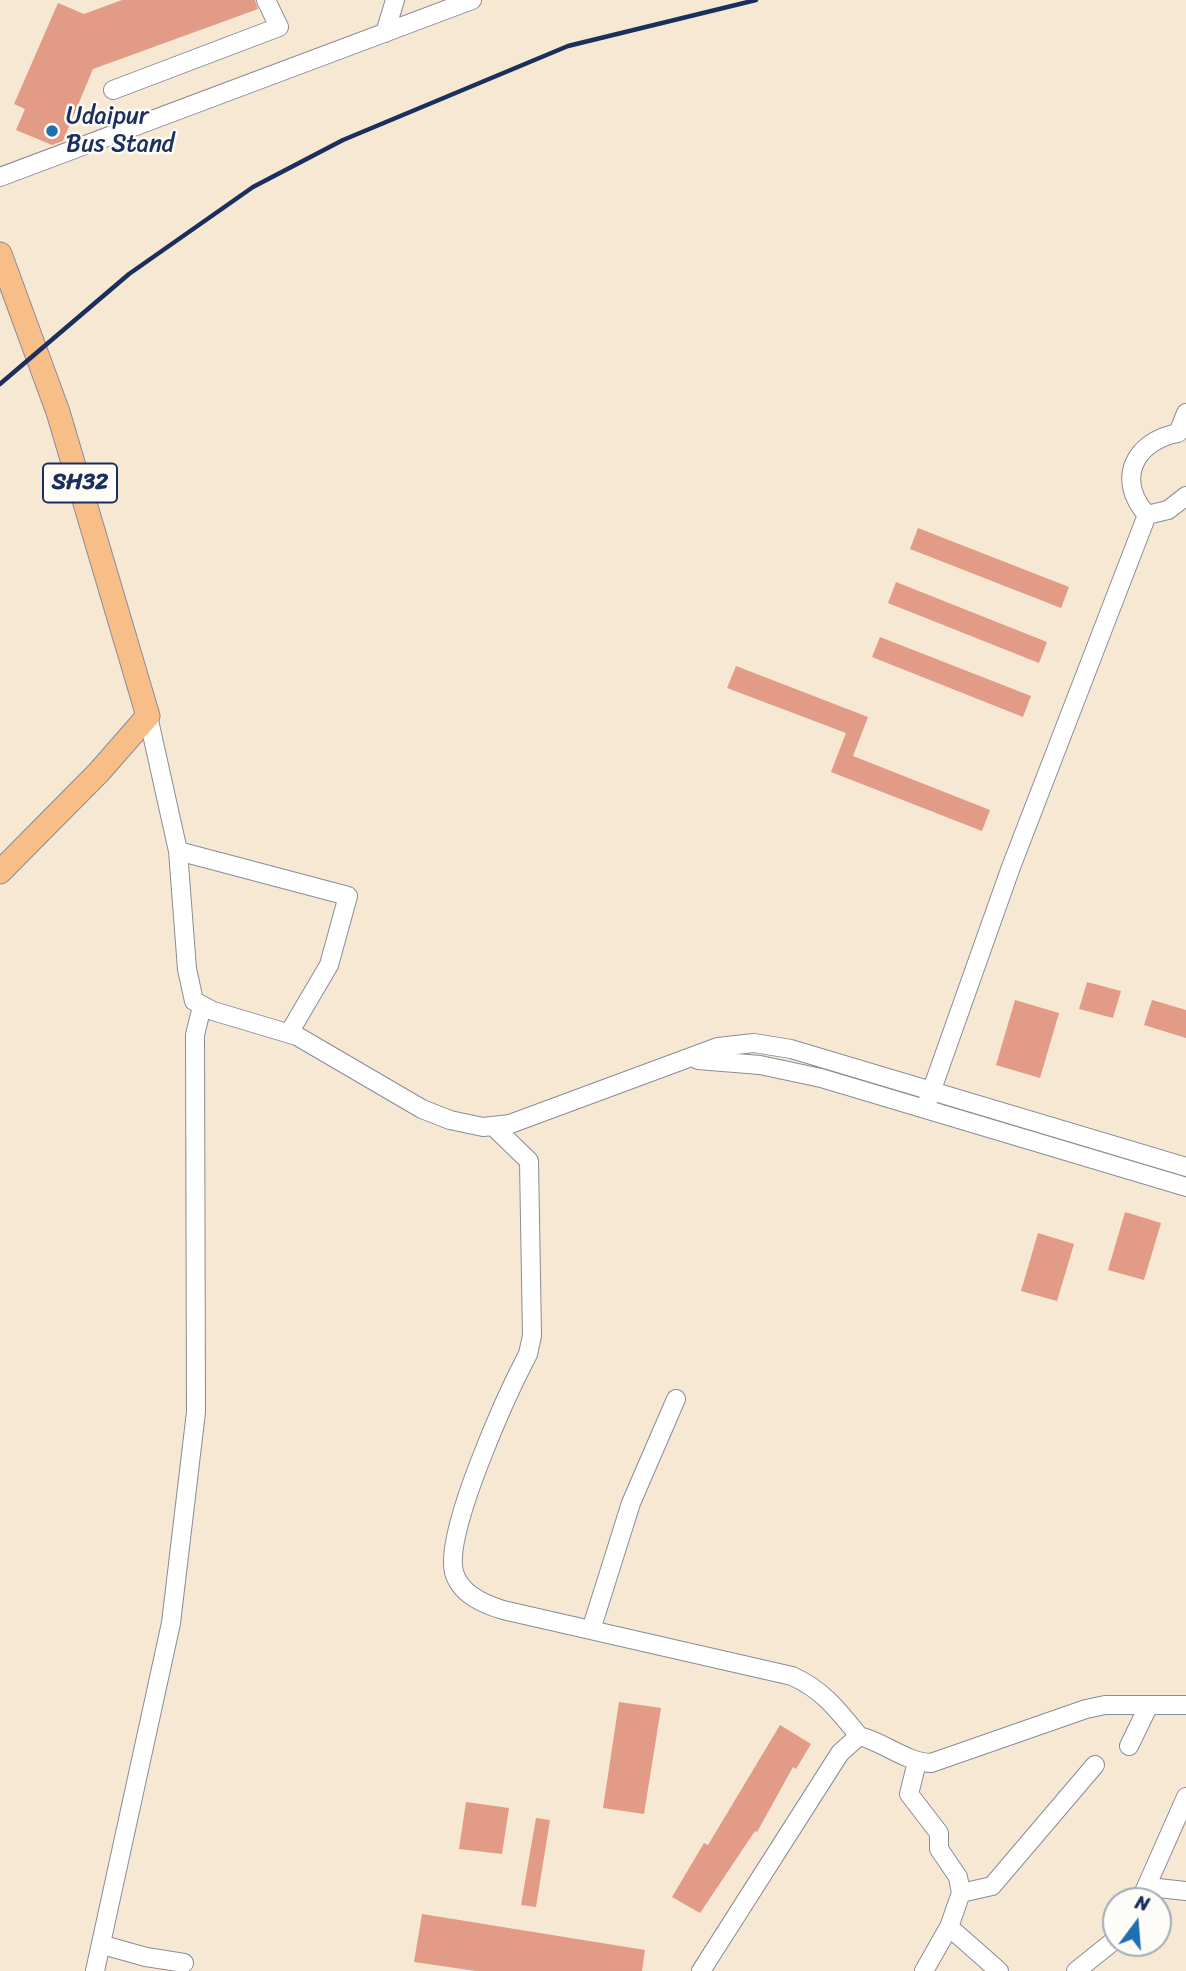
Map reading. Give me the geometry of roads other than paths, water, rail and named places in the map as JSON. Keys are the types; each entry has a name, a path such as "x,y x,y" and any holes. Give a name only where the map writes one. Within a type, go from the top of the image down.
{"main road":[{"name":"SH32","path":"0,254 58,412 148,716"},
{"path":"0,872 99,772 148,716"}],"street":[{"path":"113,90 279,27 266,0"},
{"path":"385,33 396,0"},
{"path":"0,177 472,0"},
{"path":"1147,515 1138,504 1131,484 1137,456 1155,439 1182,437 1186,413"},
{"path":"1147,515 1168,510 1186,496"},
{"path":"925,1109 1011,867 1147,515"},
{"path":"148,716 178,851 191,994 202,1006 289,1033 422,1109 470,1125 494,1127 519,1121 726,1046 774,1045 1186,1167"},
{"path":"178,851 348,896 329,965 289,1033"},
{"path":"95,1971 103,1945 171,1623 196,1412 195,1035 202,1006"},
{"path":"677,1063 708,1059 760,1065 821,1078 1186,1187"},
{"path":"494,1127 529,1161 532,1336 528,1354 471,1488 456,1540 454,1572 469,1594 489,1606 792,1676 815,1686 830,1698 859,1736 876,1740 917,1762 931,1763 1086,1709 1105,1705 1186,1705"},
{"path":"591,1630 631,1503 676,1399"},
{"path":"1129,1746 1149,1705"},
{"path":"701,1971 840,1754 859,1736"},
{"path":"917,1762 909,1794 939,1833 939,1849 958,1877 961,1894 948,1927 924,1971"},
{"path":"961,1894 992,1886 1095,1765"},
{"path":"1148,1887 1186,1797"},
{"path":"948,1927 999,1971"},
{"path":"103,1945 146,1957 184,1963"},
{"path":"1076,1971 1102,1950"}],"railway":[{"path":"0,384 129,274 253,187 343,140 568,46 756,0"}],"place":[{"name":"Udaipur Bus Stand","path":"52,131"}]}
